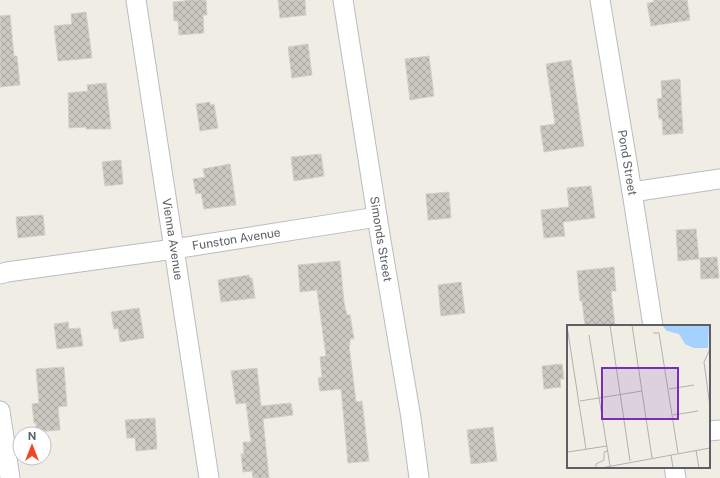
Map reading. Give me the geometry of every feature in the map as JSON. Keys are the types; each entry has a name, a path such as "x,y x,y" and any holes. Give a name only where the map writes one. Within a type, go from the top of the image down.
{"street":[{"name":"Vienna Avenue","path":"136,0 209,478"},
{"name":"Simonds Street","path":"343,0 377,217 411,418 419,478"},
{"name":"Pond Street","path":"600,0 653,325"},
{"path":"632,192 720,179"},
{"name":"Funston Avenue","path":"0,274 174,249 377,217"},
{"path":"0,411 10,478"},
{"path":"710,431 720,430"},
{"path":"674,468 676,478"}],"building":[{"path":"185,0 206,0 207,15 203,15 204,33 179,35 178,21 174,21 173,2"},
{"path":"278,0 305,0 306,15 280,18"},
{"path":"654,0 687,0 690,20 651,26 647,3 654,2"},
{"path":"86,12 92,58 58,61 54,26 72,24 71,14"},
{"path":"10,15 14,56 17,56 20,85 0,87 0,16"},
{"path":"308,44 312,75 292,78 288,47"},
{"path":"429,56 434,96 410,100 405,59"},
{"path":"571,60 584,146 544,152 540,126 555,124 546,64"},
{"path":"680,79 683,133 663,135 662,119 659,119 657,99 662,98 661,81"},
{"path":"106,83 111,129 86,129 86,127 69,128 68,93 88,91 87,85"},
{"path":"210,102 210,105 214,104 218,128 200,131 196,104"},
{"path":"321,154 324,176 294,181 291,157"},
{"path":"121,160 123,184 105,186 102,162"},
{"path":"230,164 236,205 204,209 201,193 196,194 193,179 205,177 203,169"},
{"path":"591,186 595,218 563,222 565,236 544,238 541,210 569,207 567,188"},
{"path":"449,192 451,218 428,220 426,194"},
{"path":"43,215 45,235 18,238 16,217"},
{"path":"696,229 699,259 678,261 676,230"},
{"path":"717,257 719,278 701,279 700,258"},
{"path":"340,261 344,302 347,315 350,315 354,339 350,339 349,345 356,402 362,401 369,461 348,463 341,389 320,391 318,378 322,377 320,357 326,356 317,290 300,292 298,265"},
{"path":"614,267 616,291 611,291 615,325 585,325 582,301 580,301 577,271"},
{"path":"249,275 250,278 252,278 255,298 221,302 218,280"},
{"path":"461,282 465,313 441,316 438,285"},
{"path":"139,308 144,338 120,342 118,328 114,329 111,312"},
{"path":"68,322 69,329 80,328 83,346 57,349 54,324"},
{"path":"562,364 564,379 560,379 561,387 544,389 542,366"},
{"path":"64,367 67,406 58,407 60,430 52,431 52,426 36,426 36,423 34,423 32,404 39,403 36,369"},
{"path":"257,368 261,406 291,403 293,415 263,419 269,478 253,478 252,471 243,472 241,454 244,454 243,442 251,442 246,403 236,404 231,371"},
{"path":"155,418 157,449 136,451 135,438 127,438 125,420"},
{"path":"493,427 497,461 471,464 467,430"}]}
